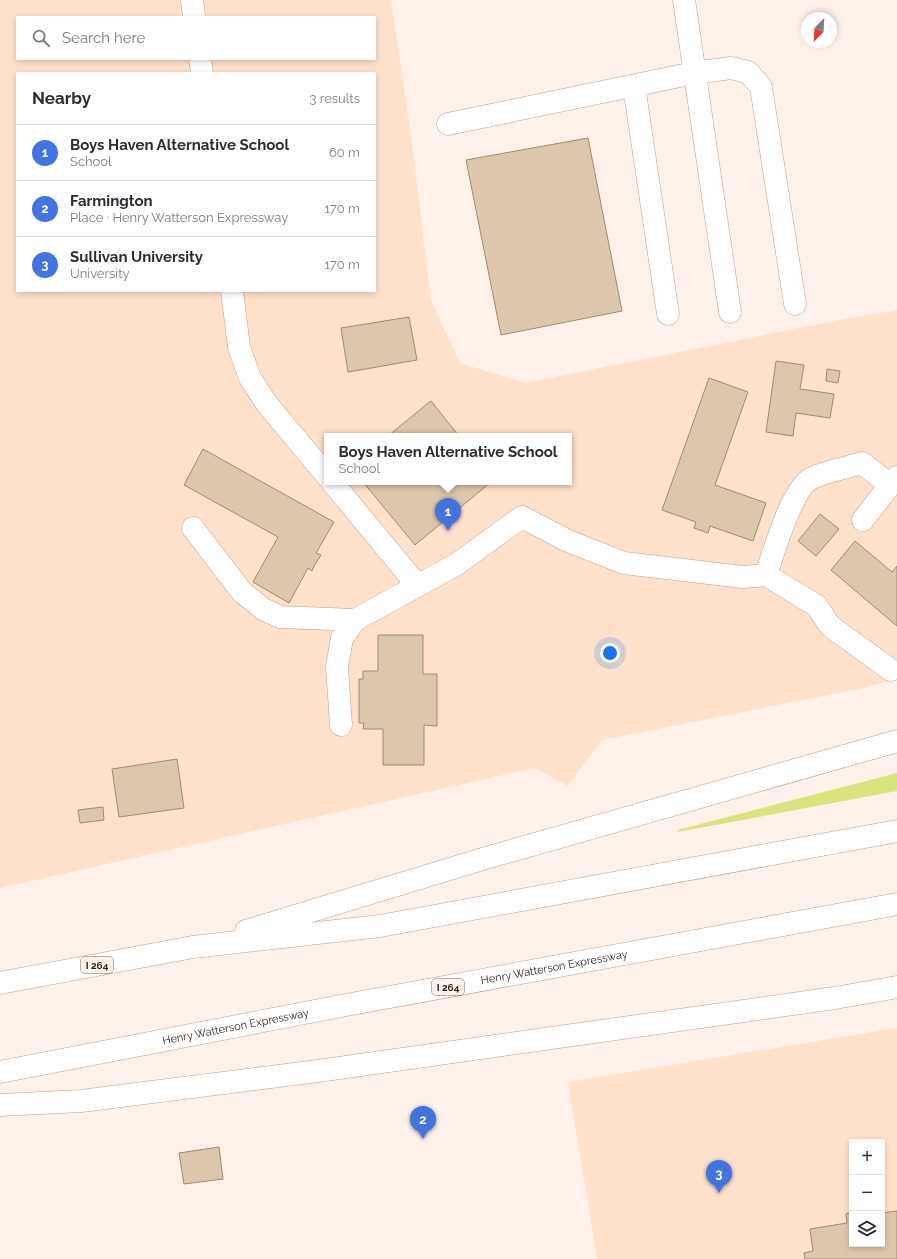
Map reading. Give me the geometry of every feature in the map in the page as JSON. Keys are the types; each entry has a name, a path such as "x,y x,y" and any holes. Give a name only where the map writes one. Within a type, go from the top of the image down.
{"main road":[{"path":"192,0 194,16"},
{"path":"684,0 730,312"},
{"path":"200,60 202,72"},
{"path":"448,124 694,73 731,68 748,72 761,86 795,304"},
{"path":"634,86 668,314"},
{"path":"232,292 239,347 250,378 267,404 324,472"},
{"path":"766,575 788,512 800,490 810,478 862,463 893,481 863,520"},
{"path":"334,485 417,585"},
{"path":"341,724 337,667 342,638 355,620 457,564 522,517 568,541 624,563 743,577 766,575 817,606 830,626 891,670"},
{"path":"193,528 242,592 263,609 280,617 355,620"},
{"path":"194,947 486,858 897,741"},
{"name":"I 264","path":"0,983 194,947 380,926 897,831"},
{"name":"Henry Watterson Expressway","path":"0,1072 346,1005 897,904"},
{"path":"0,1105 81,1101 318,1071 835,998 897,987"}],"shaded area":[{"path":"0,0 391,0 411,134 431,300 460,363 526,383 818,324 897,310 897,679 863,688 602,740 568,786 534,768 0,888"},
{"path":"897,1028 897,1259 597,1259 568,1082"}],"green space":[{"path":"897,773 897,791 678,832 677,830"}],"building":[{"path":"588,138 622,311 501,335 466,160"},
{"path":"409,317 417,360 348,372 341,328"},
{"path":"776,361 804,365 800,389 834,394 830,418 796,413 793,436 766,432"},
{"path":"827,369 840,371 838,383 826,381"},
{"path":"709,378 748,392 715,485 766,503 753,541 710,526 708,533 694,528 696,522 662,510"},
{"path":"431,401 457,433 392,433"},
{"path":"203,449 334,522 316,553 321,555 312,571 308,568 289,603 253,582 278,537 184,485"},
{"path":"365,485 487,485 415,545"},
{"path":"820,514 839,529 816,556 798,541"},
{"path":"855,541 892,572 897,566 897,626 831,570"},
{"path":"378,635 423,635 423,674 437,674 437,726 424,725 424,765 383,765 383,729 363,729 364,723 359,723 359,679 363,679 363,671 378,671"},
{"path":"177,759 184,808 119,817 112,769"},
{"path":"103,807 104,820 80,823 78,810"},
{"path":"219,1147 223,1179 184,1184 179,1153"},
{"path":"897,1211 897,1259 805,1259 804,1253 813,1251 810,1229 847,1223 846,1214 849,1212 849,1247 885,1247 885,1213"}],"place":[{"name":"Boys Haven Alternative School","path":"448,531"},
{"name":"Farmington","path":"423,1139"},
{"name":"Sullivan University","path":"719,1193"}]}
